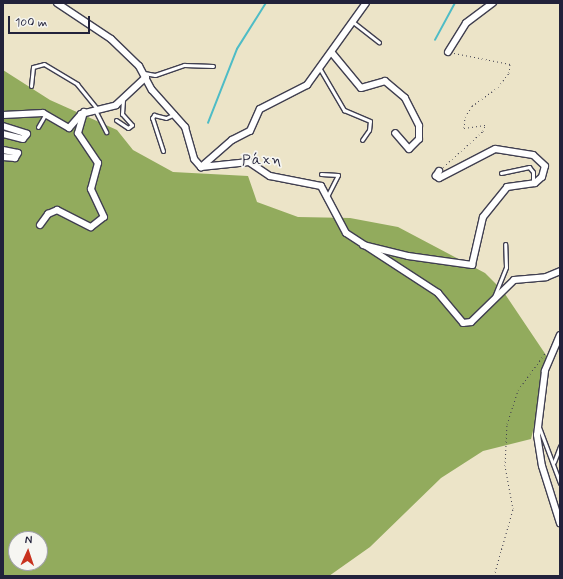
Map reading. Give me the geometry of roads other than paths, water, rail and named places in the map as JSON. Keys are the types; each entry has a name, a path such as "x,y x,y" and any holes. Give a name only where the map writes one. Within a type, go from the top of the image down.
{"street":[{"path":"57,3 111,39 145,75 158,98 175,114 185,127 194,159 201,167"},
{"path":"201,167 232,140 250,131 260,109 303,89 332,53 366,3"},
{"path":"448,52 466,23 493,3"},
{"path":"332,53 361,88 385,80 402,95 420,135 409,149 395,134"},
{"path":"3,115 46,113 68,128 84,112 96,110 123,100 145,75"},
{"path":"40,225 48,214 57,210 91,227 104,216 91,186 98,163 78,133 84,112"},
{"path":"3,126 27,134 23,139 3,134"},
{"path":"3,150 18,153 15,158 3,157"},
{"path":"363,244 429,260 472,264 483,217 507,187 533,183 542,177 543,163 533,155 514,150 490,150 440,178 436,177 439,171"},
{"path":"201,167 249,162 270,176 318,185 328,195 344,230 438,293 461,322 471,322 514,280 546,277 560,271"},
{"path":"560,335 554,345 543,382 537,424 542,466 560,524"}],"lane":[{"path":"353,22 379,42"},
{"path":"31,86 33,67 44,64 78,84 96,110 106,132"},
{"path":"145,75 155,75 184,65 213,66"},
{"path":"320,69 344,110 370,121 369,130 362,140"},
{"path":"116,120 128,128 132,125 122,114 123,100"},
{"path":"38,127 46,113"},
{"path":"163,151 152,118 154,115 166,118 175,114"},
{"path":"501,173 529,167 533,172 533,183"},
{"path":"320,174 338,175 328,195"},
{"path":"489,305 504,274 507,259 505,244"},
{"path":"537,424 554,462 560,483"},
{"path":"554,462 560,446"}],"waterway":[{"path":"208,123 237,49 266,3"},
{"path":"435,40 455,3"}],"district":[{"name":"Ράχη","path":"262,161"}]}
